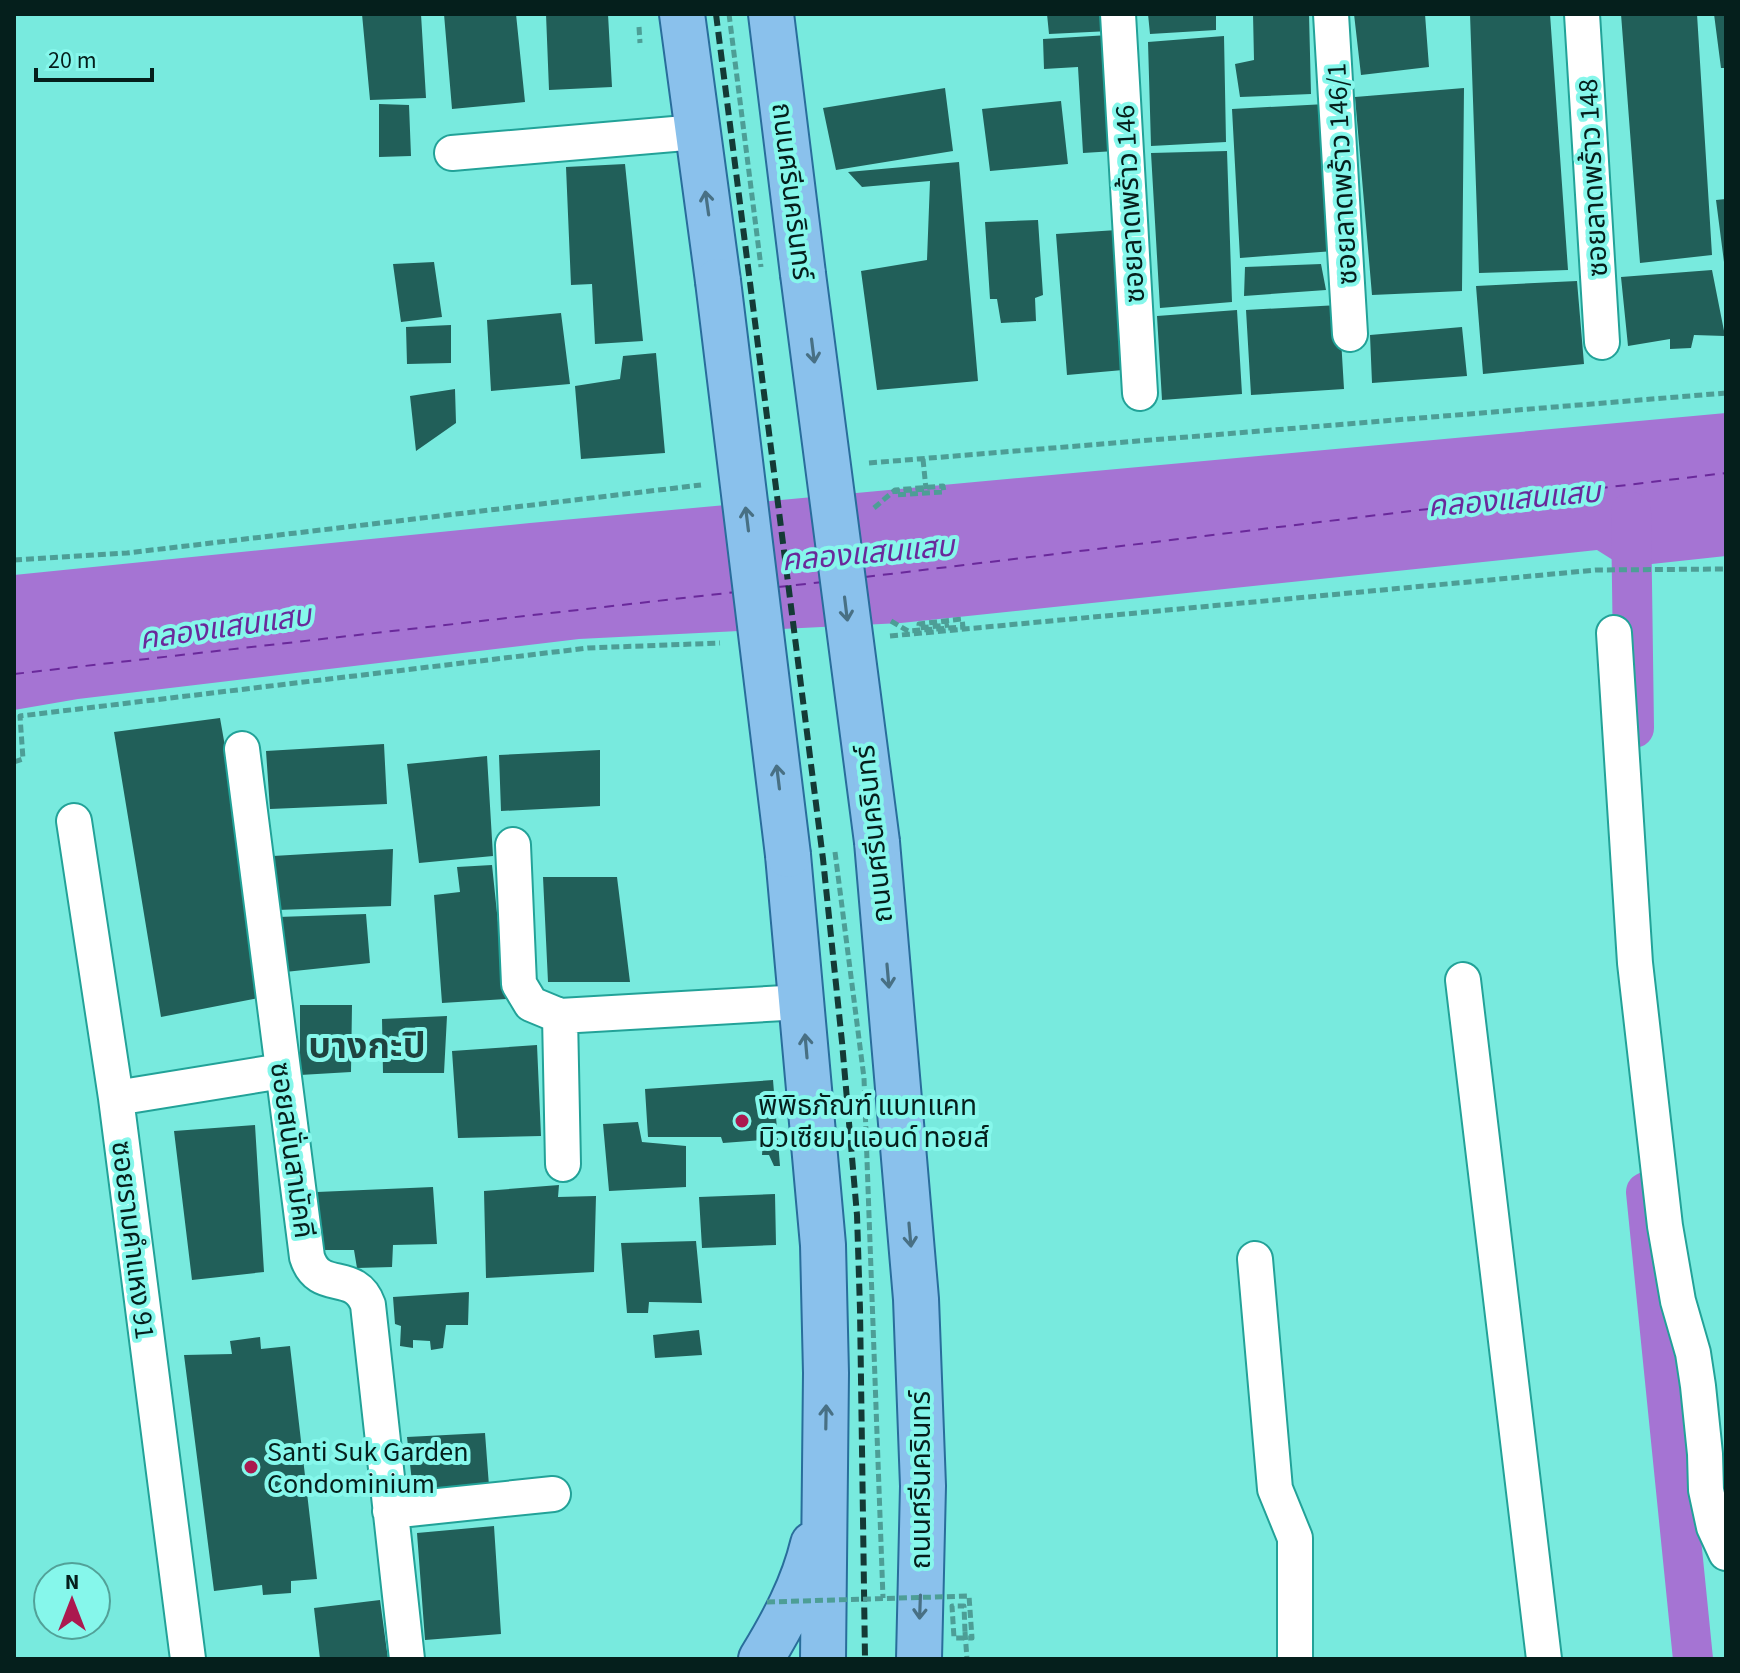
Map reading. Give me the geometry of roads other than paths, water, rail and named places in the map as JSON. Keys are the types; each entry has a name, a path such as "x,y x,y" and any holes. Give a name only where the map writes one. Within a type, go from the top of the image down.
{"main road":[{"path":"682,14 788,855 823,1245 826,1373 823,1659"},
{"name":"ถนนศรีนครินทร์","path":"771,14 877,842 916,1299 923,1486 919,1659"},
{"path":"761,1659 807,1571 825,1495"}],"street":[{"name":"ซอยลาดพร้าว 146","path":"1118,14 1140,393"},
{"name":"ซอยลาดพร้าว 146/1","path":"1331,14 1350,334"},
{"name":"ซอยลาดพร้าว 148","path":"1582,14 1602,342"},
{"path":"452,153 697,132"},
{"path":"1614,633 1635,963 1663,1212 1678,1301 1693,1353 1705,1454 1706,1490 1714,1527 1726,1553"},
{"name":"ซอยสนั่นสามัคคี","path":"242,749 304,1239 311,1269 322,1278 357,1287 364,1293 368,1305 407,1659"},
{"name":"ซอยรามคำแหง 91","path":"74,821 116,1098 188,1659"},
{"path":"513,845 519,984 531,1004 560,1016 802,1002"},
{"path":"1463,980 1544,1659"},
{"path":"560,1016 563,1164"},
{"path":"116,1098 282,1071"},
{"path":"1255,1259 1275,1489 1295,1538 1295,1659"},
{"path":"390,1511 553,1494"}],"water":[{"name":"คลองแสนแสบ","path":"1726,413 1726,556 1624,567 1597,550 901,623 579,639 78,699 14,710 14,575 530,523"}],"waterway":[{"path":"1631,512 1634,728"},
{"path":"1646,1192 1693,1659"}],"railway":[{"path":"716,14 823,859 842,1042 857,1215 865,1659"}],"place":[{"name":"พิพิธภัณฑ์ แบทแคท มิวเซียม แอนด์ ทอยส์","path":"742,1121"},
{"name":"Santi Suk Garden Condominium","path":"251,1467"}],"district":[{"name":"บางกะปิ","path":"367,1045"}]}
